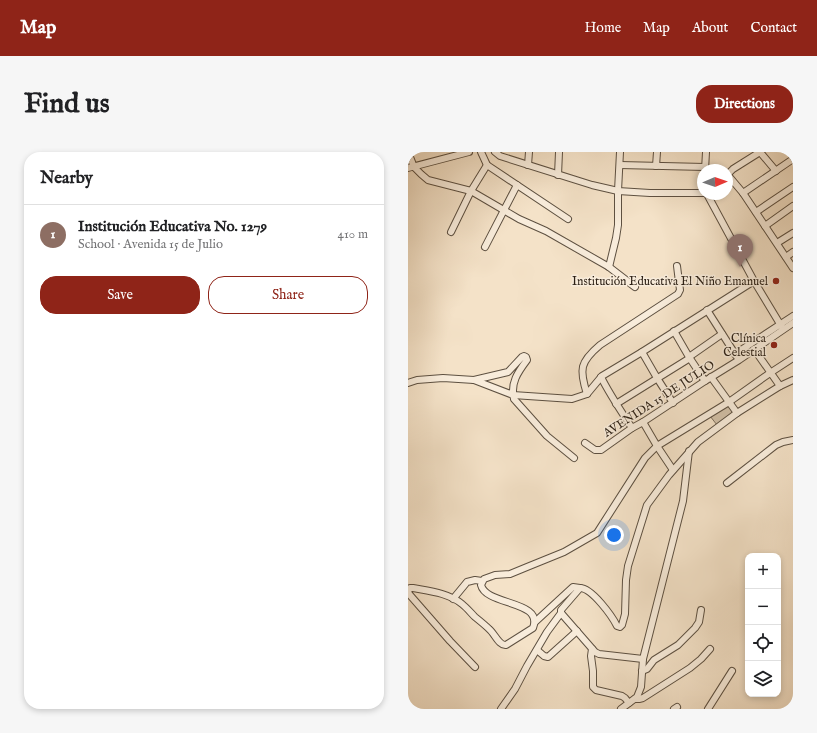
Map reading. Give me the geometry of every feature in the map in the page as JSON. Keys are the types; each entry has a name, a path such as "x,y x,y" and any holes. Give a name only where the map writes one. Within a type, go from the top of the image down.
{"street":[{"path":"408,152 411,167 428,180 471,191 504,211 524,222 546,231 609,267 635,287"},
{"path":"411,167 446,155 469,152"},
{"path":"481,152 487,165 568,219"},
{"path":"495,152 500,156 558,175 618,191 697,193"},
{"path":"528,165 529,152"},
{"path":"558,175 559,152"},
{"path":"609,267 618,225 620,152"},
{"path":"656,166 657,152"},
{"path":"705,164 706,152"},
{"path":"733,169 760,152 776,171"},
{"path":"743,193 793,159"},
{"path":"451,232 471,191 487,165"},
{"path":"620,165 697,168"},
{"path":"733,181 743,193 793,268"},
{"path":"485,247 517,186"},
{"path":"756,212 792,190"},
{"path":"710,200 754,281 782,327"},
{"path":"765,226 793,206"},
{"path":"777,243 793,233"},
{"path":"786,257 793,252"},
{"path":"587,394 582,377 584,363 586,360 600,345 678,294 680,290 677,266"},
{"path":"474,380 513,395 572,399 587,394 601,377 754,281"},
{"path":"707,310 739,360"},
{"name":"AVENIDA 15 DE JULIO","path":"585,443 595,450 601,450 632,428 739,360 782,327 793,316"},
{"name":"AVENIDA 15 DE JULIO","path":"735,354 782,327 793,323"},
{"path":"674,331 689,358 705,381"},
{"path":"616,404 689,358 722,334"},
{"path":"754,349 780,386"},
{"path":"642,352 673,403"},
{"path":"408,383 417,380 443,378 474,380 508,372 522,357 526,356 527,360 515,377 513,395 515,401 547,436 574,458"},
{"path":"475,667 409,594 408,591 410,588 438,593 461,603 493,632 502,645 506,645 533,628 533,616 528,610 493,597 484,591 481,585 482,581 486,577 495,574 510,574 564,552 597,533 645,458 657,446 729,402 793,358"},
{"path":"601,377 607,391 632,428"},
{"path":"711,377 737,413"},
{"path":"534,622 573,587 582,588 589,592 608,611 620,627 625,614 628,566 647,505 673,470 698,442 737,413 780,386 793,380"},
{"path":"643,422 673,470"},
{"path":"727,483 776,445 793,440"},
{"path":"621,709 635,699 641,687 643,659 683,501 690,451"},
{"path":"453,599 467,582 475,580 482,581"},
{"path":"501,709 515,689 547,632 561,613 561,610 580,588"},
{"path":"642,671 647,669 650,663 654,660 678,645 695,628 699,622 701,610"},
{"path":"561,613 592,649 599,654 643,659"},
{"path":"537,650 544,656 548,657 577,631"},
{"path":"592,649 591,656 594,688 596,690 622,696 629,703"},
{"path":"635,699 639,700 643,698 685,671 702,659 710,649"},
{"path":"708,709 732,671"}],"shaded area":[{"path":"728,405 735,414 717,425 710,416"}],"place":[{"name":"Institución Educativa No. 1279","path":"740,267"},
{"name":"Institución Educativa El Niño Emanuel","path":"776,281"},
{"name":"Clínica Celestial","path":"774,345"}]}
